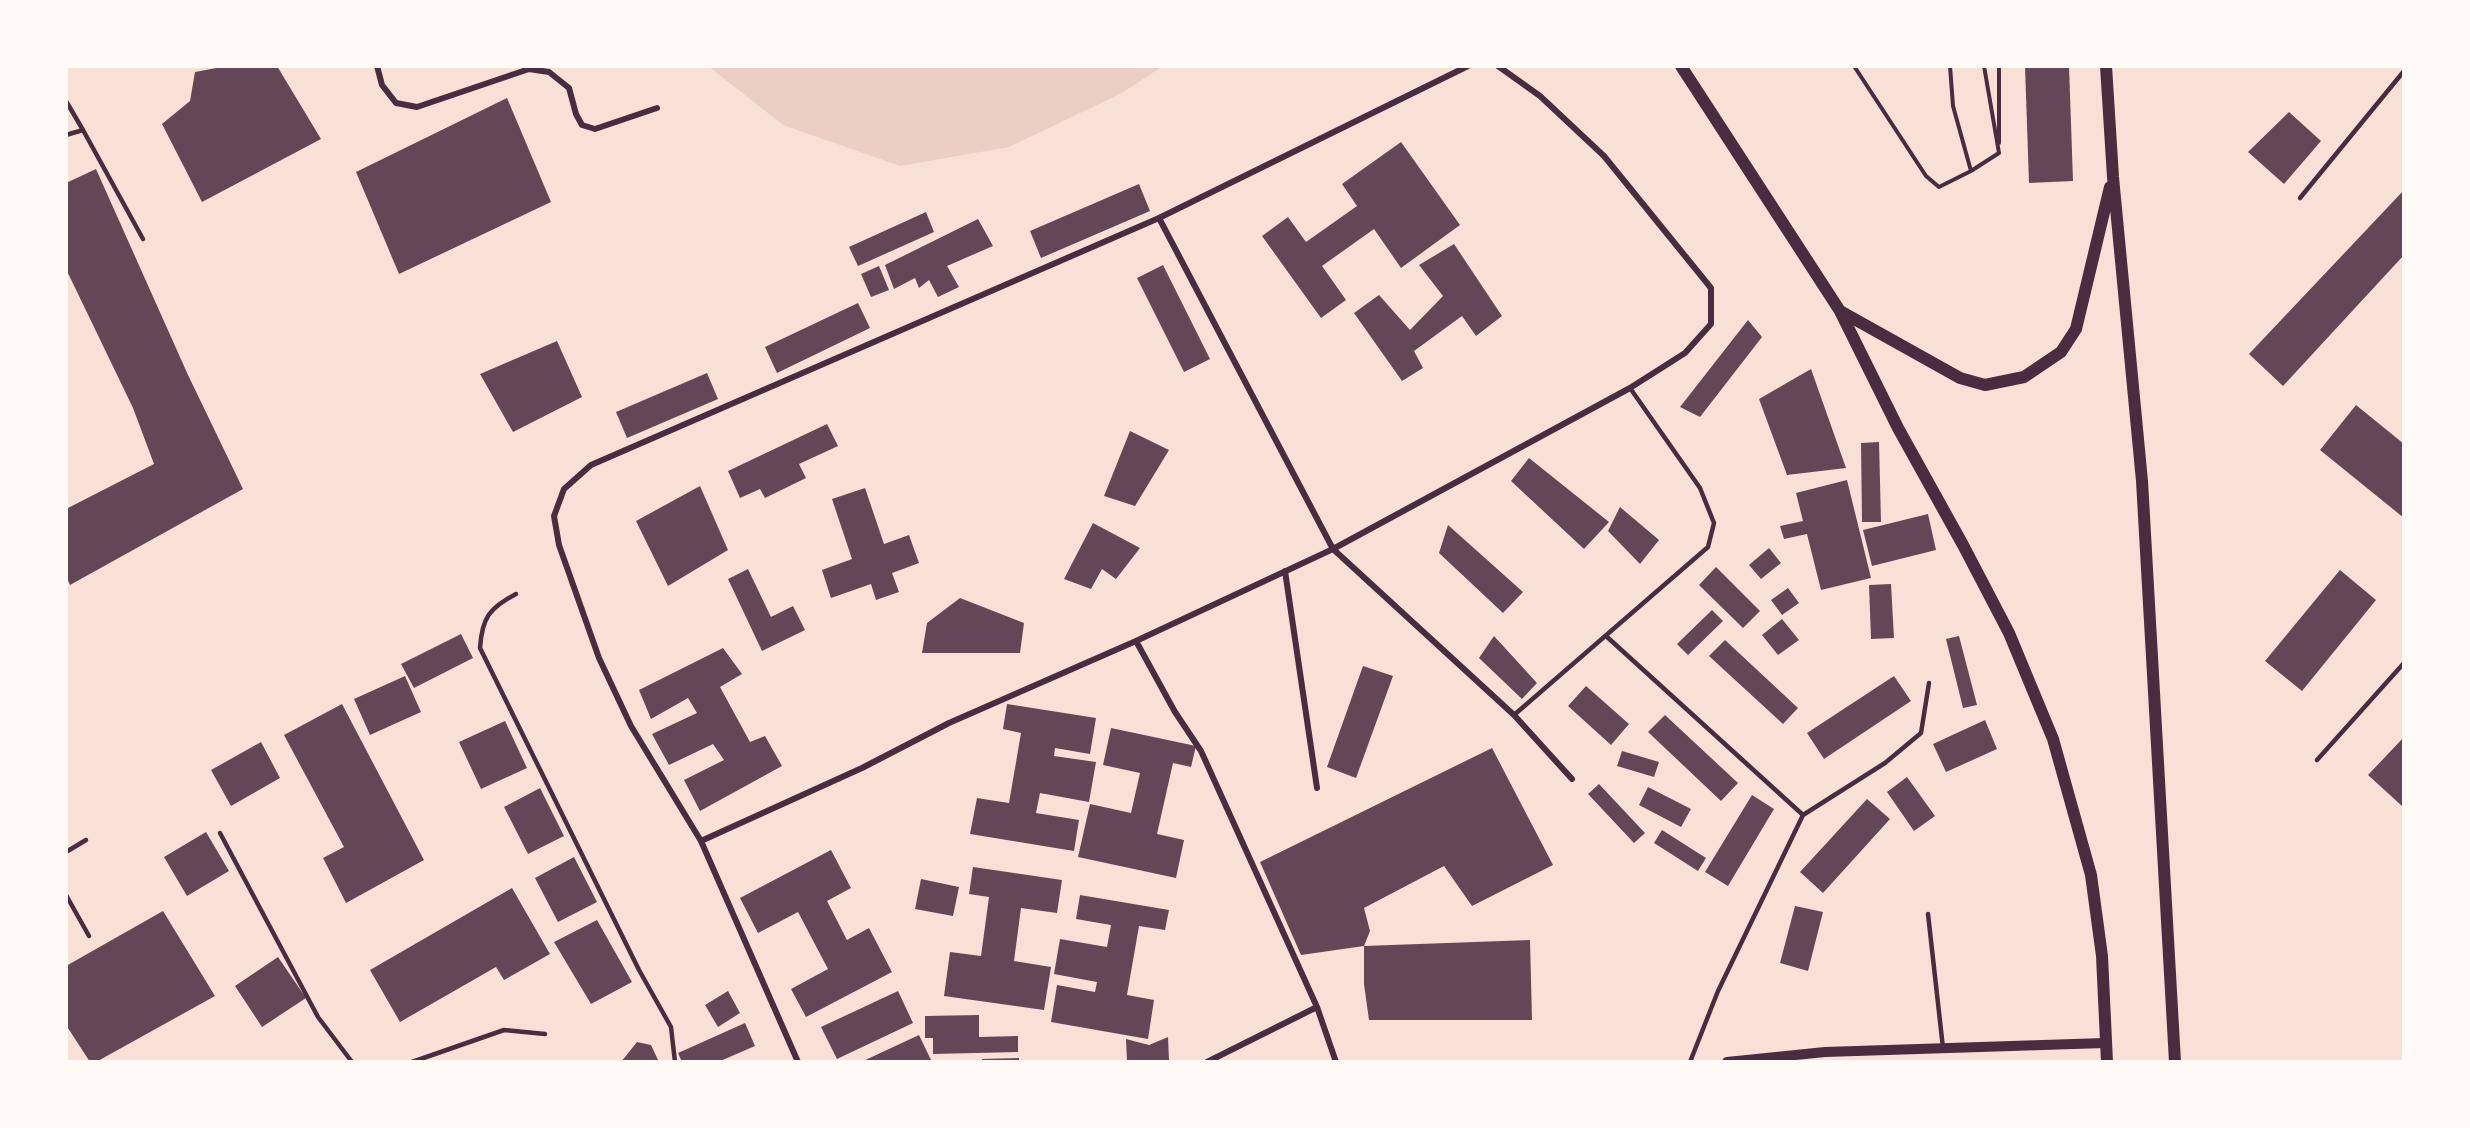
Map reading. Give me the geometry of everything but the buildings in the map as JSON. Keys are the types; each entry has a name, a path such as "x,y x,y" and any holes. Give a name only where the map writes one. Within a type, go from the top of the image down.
{"main road":[{"path":"1681,66 1840,311 1898,428 2009,633 2053,739 2091,876 2102,956 2107,1062"},
{"path":"2106,66 2113,177 2142,481 2175,1062"},
{"path":"1840,311 1959,378 1985,385 2024,376 2061,352 2076,328 2113,177"}],"street":[{"path":"377,66 382,85 396,103 417,107 529,69 549,72 570,88 576,114 582,124 595,129 657,108"},
{"path":"798,1062 701,840 632,726 599,658 559,545 555,516 564,489 591,465 1159,218 1467,66"},
{"path":"701,840 862,768 949,723 1136,641 1333,549 1630,388 1685,354 1711,324 1711,288 1605,156 1540,96 1498,66"},
{"path":"1159,218 1333,549 1514,715 1572,779"},
{"path":"1285,571 1317,788"},
{"path":"1136,641 1175,712 1201,751 1317,1007 1336,1062"},
{"path":"1207,1062 1317,1007"},
{"path":"1727,1062 1825,1052 2105,1043"},
{"path":"1825,1052 1832,1062"}],"lane":[{"path":"2300,198 2404,70"},
{"path":"66,101 143,239"},
{"path":"66,135 83,130"},
{"path":"1514,715 1708,547 1714,523 1700,488 1630,388"},
{"path":"516,594 489,613 482,626 480,648 639,970 671,1027 675,1062"},
{"path":"1606,636 1803,815"},
{"path":"2317,760 2404,663"},
{"path":"1689,1062 1718,991 1803,815 1886,763 1921,734 1929,683"},
{"path":"220,833 318,1017 352,1062"},
{"path":"66,852 86,840"},
{"path":"66,895 90,936"},
{"path":"1928,914 1943,1048"},
{"path":"412,1062 504,1030 545,1034"}],"path":[{"path":"1854,66 1926,176 1939,187 1971,171 1999,153"},
{"path":"1950,66 1953,106 1971,171"},
{"path":"1984,66 1999,153"},
{"path":"1999,66 1999,153"}],"shaded area":[{"path":"708,66 1163,66 1122,93 1009,147 900,166 783,125"}]}
